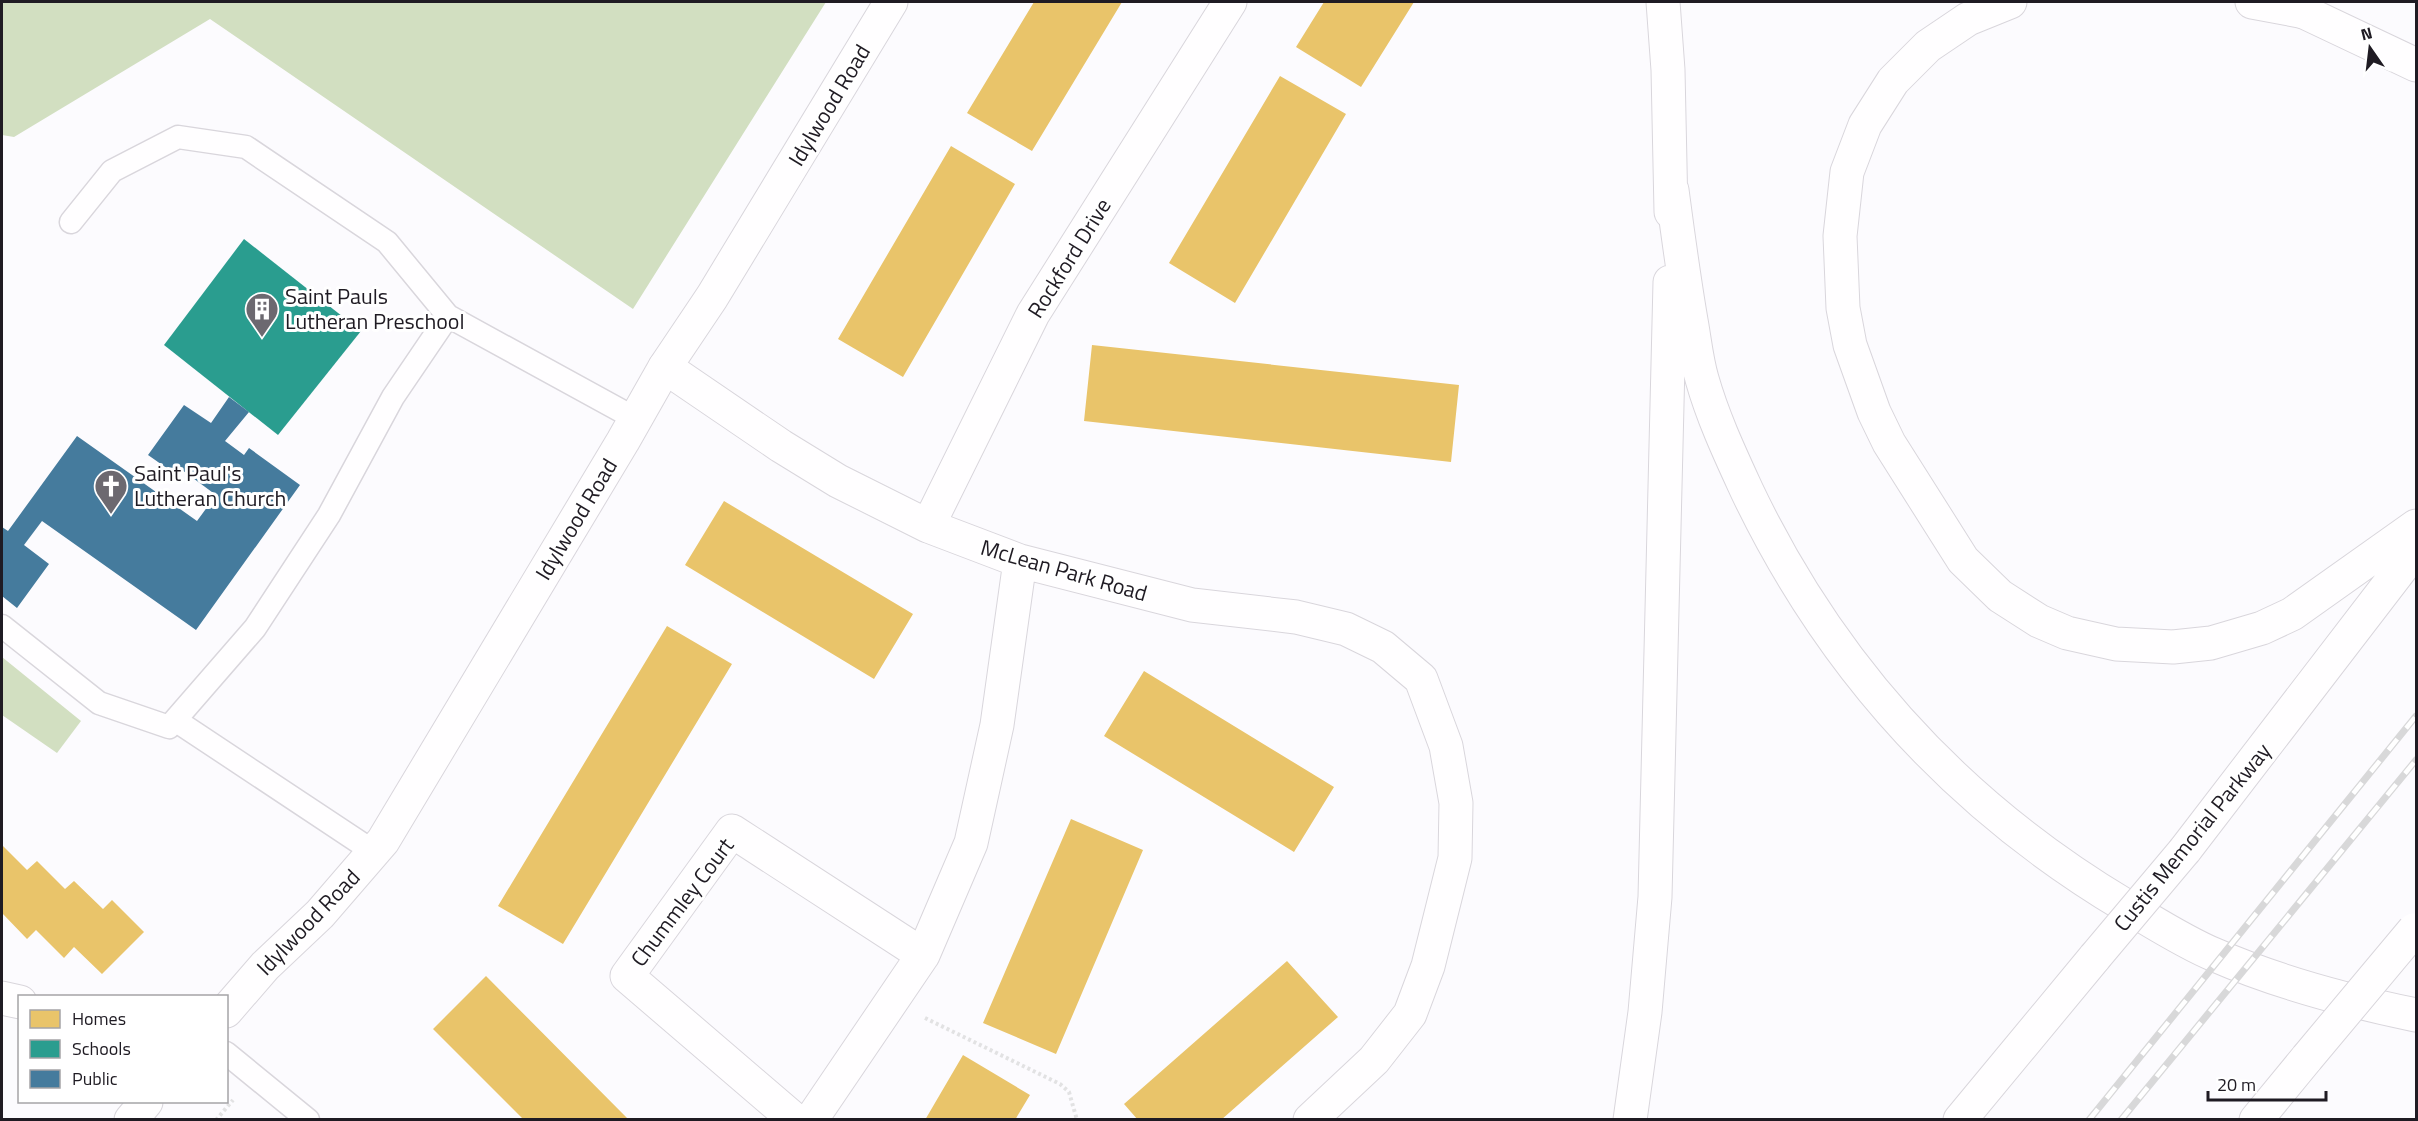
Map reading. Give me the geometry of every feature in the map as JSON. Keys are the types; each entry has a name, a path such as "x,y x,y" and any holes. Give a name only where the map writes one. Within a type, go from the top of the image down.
{"main road":[{"name":"Idylwood Road","path":"228,1009 265,966 320,914 374,852 388,831 665,367 712,297 891,2"},
{"name":"Rockford Drive","path":"928,526 1033,314 1230,2"},
{"path":"1630,1119 1645,1012 1655,897 1672,189 1663,2"},
{"path":"2010,2 1968,19 1928,46 1893,81 1865,125 1847,172 1840,236 1843,308 1850,345 1874,412 1895,453 1963,560 2000,596 2048,625 2067,633 2116,644 2173,647 2211,643 2262,628 2292,614 2416,526"},
{"path":"2252,2 2294,7 2416,65"},
{"path":"1672,189 1701,378 1721,435 1768,536 1814,613 1873,693 1907,731 1968,791 2039,849 2099,890 2185,940 2212,954 2274,978 2416,1015"},
{"name":"McLean Park Road","path":"665,367 781,446 819,469 928,526 1020,561 1192,605 1296,617 1346,629 1383,648 1421,679 1446,746 1456,803 1455,858 1428,966 1410,1014 1374,1060 1310,1119"},
{"name":"Custis Memorial Parkway","path":"1960,1119 2185,850 2416,549"},
{"path":"811,1119 923,955 971,843 998,725 1020,561"},
{"name":"Chummley Court","path":"795,1119 627,976 732,831 923,955"},
{"path":"2256,1119 2415,928"},
{"path":"2,998 18,1002"},
{"path":"131,1119 144,1103"}],"lane":[{"path":"71,222 112,171 178,137 246,147 387,242 448,316 636,418"},
{"path":"2,626 99,703 169,727 255,628 329,516 393,397 448,316"},
{"path":"175,720 374,852"},
{"path":"228,1055 308,1119"}],"path":[{"path":"893,999 946,1030 1060,1084 1069,1092 1077,1119"},
{"path":"216,1119 234,1099"}],"green space":[{"path":"2,2 826,2 633,309 210,19 14,137 2,135"},
{"path":"2,657 81,721 57,753 2,715"}],"building: Homes":[{"path":"1034,2 1122,2 1032,151 967,113"},
{"path":"1324,2 1414,2 1361,87 1296,47"},
{"path":"1280,76 1346,114 1235,303 1169,263"},
{"path":"951,146 1015,184 903,377 838,339"},
{"path":"1092,345 1459,385 1451,462 1084,421"},
{"path":"724,501 913,614 874,679 685,565"},
{"path":"667,626 732,664 563,944 498,906"},
{"path":"1144,671 1334,787 1294,852 1104,736"},
{"path":"1071,819 1143,850 1056,1054 983,1023"},
{"path":"2,845 27,870 37,861 65,889 74,881 103,909 112,900 144,932 102,974 74,947 64,958 36,930 27,939 2,913"},
{"path":"1287,961 1338,1017 1221,1120 1138,1120 1124,1104"},
{"path":"486,976 629,1120 524,1120 433,1029"},
{"path":"963,1055 1030,1095 1015,1120 925,1120"}],"building: Schools":[{"name":"Saint Pauls Lutheran Preschool","path":"244,239 361,331 278,435 164,345"}],"building: Public":[{"name":"Saint Paul's Lutheran Church","path":"229,397 249,412 225,441 244,455 249,448 300,485 196,630 42,521 24,545 49,564 17,608 2,596 2,527 8,531 77,436 197,521 216,495 182,470 178,476 148,455 184,405 211,423"}],"railway":[{"path":"2089,1120 2416,716"},
{"path":"2121,1120 2416,760"}],"place":[{"name":"Saint Pauls Lutheran Preschool","path":"262,338"},
{"name":"Saint Paul's Lutheran Church","path":"111,515"}]}
